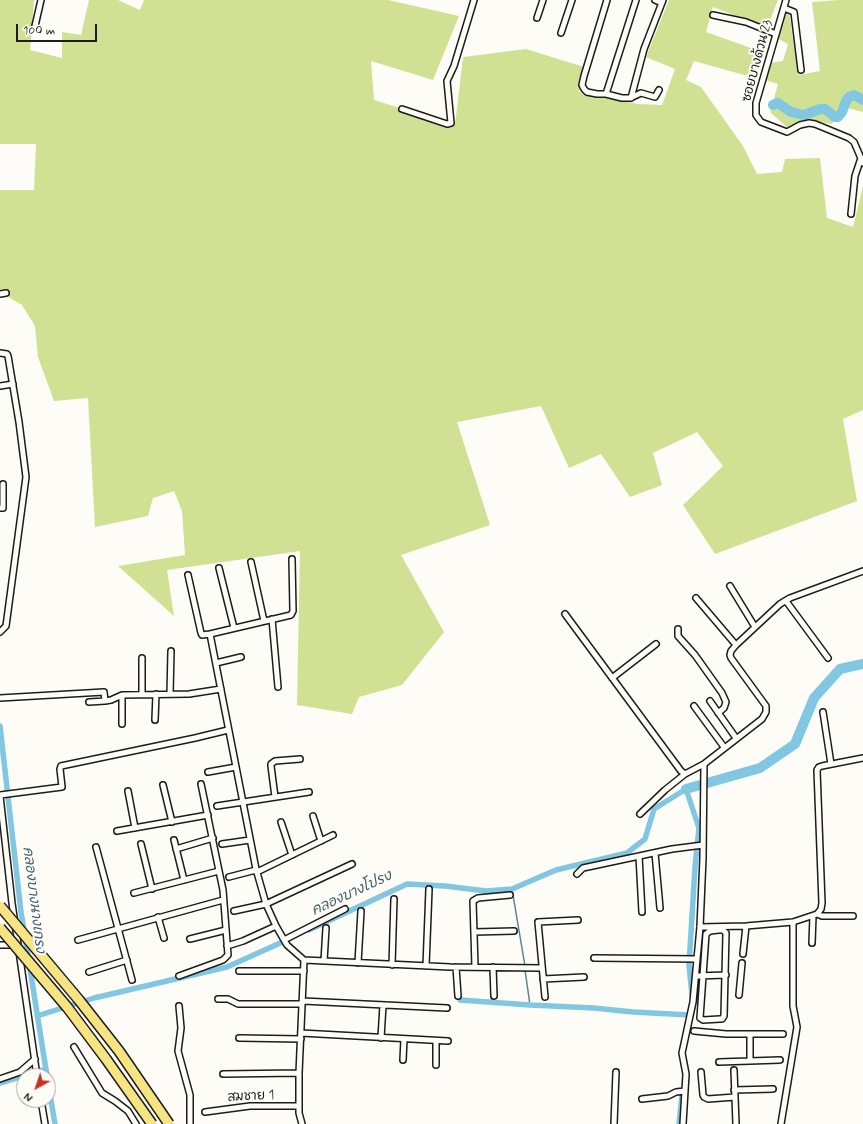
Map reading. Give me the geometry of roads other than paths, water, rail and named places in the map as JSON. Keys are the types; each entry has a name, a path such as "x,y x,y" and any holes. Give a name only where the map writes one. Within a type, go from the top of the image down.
{"highway":[{"path":"0,906 88,1011 127,1062 169,1124"},
{"path":"0,928 67,1007 106,1058 152,1124"}],"street":[{"path":"34,26 41,0"},
{"path":"402,109 447,124 451,122 447,81 454,66 474,0"},
{"path":"537,18 542,0"},
{"path":"562,33 572,0"},
{"path":"607,0 582,85 584,89 587,92 606,94 622,98 631,98 641,93 655,97 659,90"},
{"path":"606,94 636,0"},
{"path":"631,98 644,49 662,1 655,0"},
{"name":"ซอยบางด้วน 23","path":"786,0 756,103 755,111 758,119 764,124 786,132 804,124 815,124 852,139 862,160"},
{"path":"784,8 794,12 801,70"},
{"path":"713,15 746,22 776,34"},
{"path":"851,214 855,176 862,160"},
{"path":"0,294 6,293"},
{"path":"0,353 7,354 8,356 26,470 6,626 0,632"},
{"path":"0,386 13,384"},
{"path":"0,508 3,508 3,484"},
{"path":"188,575 201,633 202,635 211,635 293,613 292,559"},
{"path":"252,562 264,621"},
{"path":"219,568 234,628"},
{"path":"640,814 665,790 685,774 704,764 762,719 766,712 766,706 731,658 731,651 736,645 780,604 863,571"},
{"path":"730,586 755,627"},
{"path":"696,598 736,645"},
{"path":"786,601 828,658"},
{"path":"565,614 681,771 685,774"},
{"path":"272,619 278,687"},
{"path":"678,629 678,636 695,655 722,693 726,702 724,708 718,713"},
{"path":"211,635 228,730 257,871 266,904 276,926 291,950 304,960 426,966 542,968"},
{"path":"612,678 656,644"},
{"path":"170,694 171,651"},
{"path":"216,663 242,657"},
{"path":"142,658 142,694"},
{"path":"89,702 111,700 122,695 195,694 221,689"},
{"path":"0,698 104,692 105,701"},
{"path":"155,720 156,694"},
{"path":"122,695 122,724"},
{"path":"710,701 736,738"},
{"path":"694,706 724,747"},
{"path":"823,712 831,764"},
{"path":"36,1068 18,945 0,796 62,788 61,766 228,730"},
{"path":"812,943 815,915 821,909 822,903 817,770 822,766 863,758"},
{"path":"275,797 270,766 271,764 275,761 300,759"},
{"path":"683,1124 686,1074 682,1053 690,1031 696,976 695,959 700,927 703,858 698,845 704,788 704,764"},
{"path":"208,772 236,767"},
{"path":"179,976 225,959 228,955 219,871 201,784"},
{"path":"163,785 172,822"},
{"path":"128,791 134,828"},
{"path":"217,806 309,792"},
{"path":"117,831 208,815"},
{"path":"313,816 321,841"},
{"path":"281,822 292,855"},
{"path":"229,877 257,871 333,835"},
{"path":"176,849 213,838"},
{"path":"174,840 184,880"},
{"path":"222,844 250,840"},
{"path":"141,844 152,888"},
{"path":"577,874 583,868 698,845"},
{"path":"96,847 132,980"},
{"path":"655,853 660,908"},
{"path":"639,856 642,912"},
{"path":"234,911 266,904 352,864"},
{"path":"134,893 219,871"},
{"path":"426,966 429,889"},
{"path":"475,967 472,903 478,898 510,895"},
{"path":"392,964 394,899"},
{"path":"78,940 223,900"},
{"path":"285,941 345,909"},
{"path":"358,963 361,910"},
{"path":"700,927 746,926 793,922 815,915 853,916"},
{"path":"158,918 164,938"},
{"path":"545,997 538,922 578,920"},
{"path":"781,1124 797,1027 793,1006 793,922"},
{"path":"227,946 243,941 276,926"},
{"path":"743,954 746,926"},
{"path":"324,961 326,928"},
{"path":"190,939 226,930"},
{"path":"723,930 726,933 726,975 724,1016 720,1020 703,1020 700,1018 704,975 706,934 710,931 723,930"},
{"path":"474,932 514,931"},
{"path":"1,944 18,945"},
{"path":"594,958 695,959"},
{"path":"89,972 127,960"},
{"path":"302,1124 299,1106 299,1073 304,960"},
{"path":"739,995 742,963"},
{"path":"456,967 458,996"},
{"path":"493,967 494,996"},
{"path":"239,971 304,971"},
{"path":"696,976 726,975"},
{"path":"543,979 584,976"},
{"path":"218,999 228,999 238,1004 302,1002 447,1008"},
{"path":"381,1038 383,1005"},
{"path":"179,1006 181,1028 178,1051 190,1095 190,1124"},
{"path":"690,1031 726,1034 783,1034"},
{"path":"750,1034 750,1061"},
{"path":"239,1038 301,1036 381,1038 448,1042"},
{"path":"403,1060 404,1039"},
{"path":"436,1041 436,1065"},
{"path":"74,1047 102,1093 115,1101 128,1112 136,1124"},
{"path":"0,1079 20,1072 35,1059"},
{"path":"718,1062 780,1060"},
{"path":"734,1070 736,1124"},
{"path":"614,1124 616,1072"},
{"path":"701,1072 704,1097 708,1099 735,1097"},
{"path":"223,1074 299,1073"},
{"path":"734,1090 774,1089"},
{"path":"642,1099 668,1096 676,1092 685,1091"},
{"name":"สมชาย 1","path":"205,1112 250,1106 299,1106"},
{"path":"42,1108 45,1124"}],"waterway":[{"path":"773,105 778,103 791,112 804,115 820,109 825,109 835,117 838,117 849,97 854,95 863,100"},
{"name":"คลองบางโปรง","path":"686,789 760,768 795,744 814,698 840,669 863,664"},
{"name":"คลองบางนางเกรง","path":"0,726 21,912 46,1068"},
{"name":"คลองบางโปรง","path":"309,930 407,884 445,886 486,891 512,889 556,870 627,853 645,839 654,809 686,789 699,828 689,965 692,995"},
{"path":"512,889 525,966"},
{"name":"คลองบางโปรง","path":"37,1016 94,998 227,967 289,939"},
{"path":"525,970 530,1005"},
{"path":"460,1000 690,1015"},
{"path":"0,1083 16,1078"},
{"path":"679,1124 682,1096"},
{"name":"คลองบางนางเกรง","path":"52,1108 55,1124"}]}
